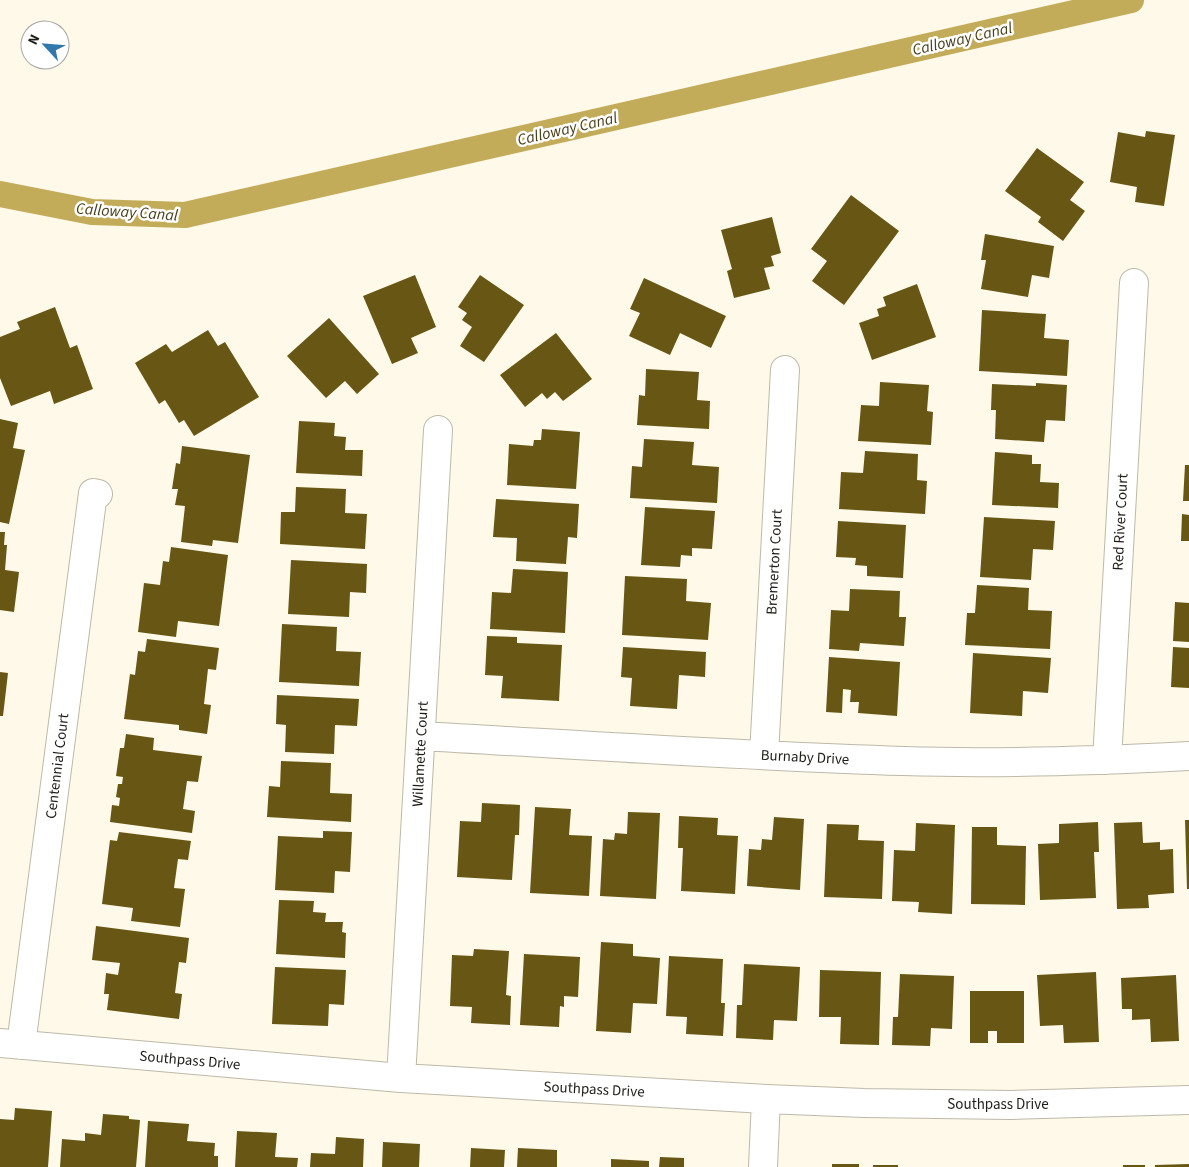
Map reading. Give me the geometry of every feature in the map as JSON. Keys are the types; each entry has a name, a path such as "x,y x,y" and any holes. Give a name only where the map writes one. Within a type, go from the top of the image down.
{"street":[{"name":"Red River Court","path":"1107,760 1134,283"},
{"name":"Bremerton Court","path":"764,755 785,370"},
{"name":"Willamette Court","path":"401,1078 438,430"},
{"name":"Centennial Court","path":"10,1044 93,493 98,494"},
{"name":"Burnaby Drive","path":"420,736 904,761 1107,760 1189,756"},
{"name":"Southpass Drive","path":"10,1044 401,1078 766,1099 864,1103 1011,1105 1189,1100"},
{"path":"763,1167 766,1099"}],"building":[{"path":"1146,131 1175,135 1164,206 1135,202 1137,187 1110,182 1118,132 1145,137"},
{"path":"1037,148 1084,182 1070,200 1085,211 1063,241 1038,222 1041,217 1005,191"},
{"path":"851,195 899,231 844,305 812,281 827,261 811,249"},
{"path":"772,217 781,253 771,256 774,266 764,268 770,289 734,298 727,271 732,269 721,230"},
{"path":"985,234 1054,246 1049,278 1032,275 1028,297 981,289 986,260 981,260"},
{"path":"415,275 436,327 411,338 418,353 392,364 363,296"},
{"path":"480,275 524,305 484,362 460,346 472,327 462,320 467,313 458,307"},
{"path":"644,278 726,316 711,348 680,333 670,355 629,336 640,313 630,309"},
{"path":"917,284 936,337 872,360 859,323 879,316 877,309 886,306 883,297"},
{"path":"55,307 70,348 77,345 93,389 54,404 50,391 11,406 0,378 0,337 20,329 17,322"},
{"path":"982,310 1046,314 1044,338 1069,340 1067,376 979,371"},
{"path":"329,318 379,374 357,394 345,381 326,398 287,356"},
{"path":"208,330 218,346 225,342 259,397 194,436 184,420 179,423 165,400 159,404 135,363 166,344 172,352"},
{"path":"556,333 592,379 563,401 555,392 547,399 542,393 525,407 500,375"},
{"path":"646,369 699,372 697,400 710,401 709,429 637,425 639,395 645,396"},
{"path":"880,382 929,385 927,411 933,412 931,445 858,441 861,405 879,406"},
{"path":"1036,383 1067,385 1065,421 1046,420 1044,442 995,439 996,410 991,410 992,384 1036,386"},
{"path":"0,419 18,423 13,448 25,450 9,524 0,522"},
{"path":"299,421 335,423 334,436 346,437 345,450 363,450 362,476 296,473"},
{"path":"542,429 580,432 576,489 507,485 509,444 533,446 534,440 541,440"},
{"path":"644,439 694,442 692,465 719,467 717,503 630,498 632,466 642,467"},
{"path":"182,446 250,455 238,543 213,540 212,546 181,542 185,506 175,505 178,489 172,489 176,463 180,464"},
{"path":"865,451 918,454 917,480 927,481 925,514 839,509 841,472 863,473"},
{"path":"995,452 1032,455 1032,464 1041,464 1040,482 1059,483 1058,508 992,505"},
{"path":"1185,465 1189,465 1189,501 1183,501"},
{"path":"296,487 346,489 345,513 367,514 365,549 280,544 281,512 295,512"},
{"path":"496,499 579,504 577,538 568,537 566,564 516,561 517,538 493,537"},
{"path":"645,507 715,511 712,549 692,548 692,556 681,555 680,567 641,565"},
{"path":"1182,514 1189,515 1189,541 1181,541"},
{"path":"984,517 1055,521 1053,550 1033,549 1031,580 980,577"},
{"path":"838,521 906,525 903,578 867,576 867,566 855,565 856,558 836,557"},
{"path":"0,532 5,532 4,545 7,545 5,570 19,572 14,612 0,610"},
{"path":"171,547 228,555 219,626 178,621 176,637 138,632 144,583 160,585 163,561 169,562"},
{"path":"291,560 367,564 366,593 350,592 349,617 288,614"},
{"path":"513,569 568,572 565,633 490,629 492,592 511,593"},
{"path":"625,576 687,579 686,601 711,603 708,640 622,635"},
{"path":"977,585 1029,588 1028,610 1052,611 1050,649 965,645 967,613 975,613"},
{"path":"850,589 900,591 899,617 906,617 904,646 860,643 859,651 829,649 831,610 849,611"},
{"path":"1175,602 1189,603 1189,642 1173,641"},
{"path":"282,624 337,627 336,651 361,652 359,686 279,682"},
{"path":"487,636 517,637 517,643 562,645 559,701 501,698 503,676 485,675"},
{"path":"147,639 219,648 216,670 208,669 204,704 211,705 207,734 179,730 179,725 124,719 130,674 135,675 138,651 145,652"},
{"path":"623,647 706,652 705,677 679,675 677,709 630,706 632,678 621,677"},
{"path":"1173,647 1189,648 1189,688 1171,687"},
{"path":"973,653 1051,658 1048,693 1023,691 1022,716 970,713"},
{"path":"829,657 900,662 897,716 858,713 859,702 850,702 851,690 843,689 842,713 826,712"},
{"path":"0,672 8,673 3,716 0,716"},
{"path":"277,695 359,699 357,726 335,725 334,754 285,752 286,725 276,724"},
{"path":"126,734 154,738 153,750 202,756 198,782 187,781 183,809 195,811 192,833 110,822 112,805 119,806 120,798 116,797 118,784 122,784 123,777 116,776 120,748 124,748"},
{"path":"281,761 331,763 330,793 352,794 351,822 267,817 269,786 280,787"},
{"path":"482,803 520,805 519,835 515,835 512,880 457,877 460,821 481,822"},
{"path":"535,807 571,809 569,835 592,836 589,896 530,893"},
{"path":"628,812 660,813 656,899 600,896 603,839 614,840 615,833 627,834"},
{"path":"679,816 718,818 717,835 738,836 735,894 681,891 683,848 678,848"},
{"path":"774,817 804,819 800,890 747,886 749,849 761,850 762,839 772,840"},
{"path":"1185,820 1189,820 1189,889 1187,889"},
{"path":"1098,822 1099,852 1094,852 1096,898 1040,900 1038,844 1059,843 1059,824"},
{"path":"1142,822 1143,843 1160,842 1160,850 1173,849 1174,893 1148,895 1149,908 1117,909 1114,823"},
{"path":"916,823 955,825 952,914 918,912 919,902 892,901 894,850 915,851"},
{"path":"827,824 859,825 858,840 884,841 882,899 824,897"},
{"path":"972,827 997,827 997,845 1026,846 1025,905 971,904"},
{"path":"323,831 352,832 350,872 335,871 334,893 275,890 278,836 323,838"},
{"path":"119,832 191,841 188,860 178,859 174,888 185,889 180,927 131,921 133,908 102,904 110,840 117,841"},
{"path":"279,900 314,901 313,912 326,913 325,922 343,922 342,932 346,933 345,958 276,954"},
{"path":"96,926 189,938 186,963 179,962 175,993 182,994 179,1019 107,1010 109,994 104,994 106,973 118,975 120,963 92,960"},
{"path":"601,942 633,944 633,956 660,958 657,1004 633,1003 631,1033 596,1031"},
{"path":"474,949 509,951 506,995 511,996 510,1025 471,1023 472,1007 450,1006 452,955 473,956"},
{"path":"524,954 580,957 578,997 564,996 564,1007 560,1006 559,1027 520,1025"},
{"path":"669,956 723,959 721,1003 725,1003 723,1036 686,1034 687,1017 666,1016"},
{"path":"744,964 800,967 797,1021 774,1020 773,1040 736,1038 737,1005 742,1005"},
{"path":"275,967 346,970 344,1005 329,1004 328,1026 272,1024"},
{"path":"820,970 881,972 879,1045 840,1044 841,1017 819,1017"},
{"path":"1096,972 1099,1042 1064,1043 1063,1025 1040,1026 1037,975"},
{"path":"900,974 954,976 952,1029 931,1028 930,1046 892,1045 893,1017 898,1017"},
{"path":"1176,975 1179,1041 1151,1042 1150,1019 1132,1020 1132,1009 1122,1009 1121,978"},
{"path":"970,991 1024,991 1024,1043 997,1043 997,1031 988,1031 988,1043 970,1043"},
{"path":"15,1108 52,1111 48,1167 0,1167 0,1119 14,1120"},
{"path":"103,1114 129,1116 129,1119 140,1120 136,1167 60,1167 62,1139 85,1141 85,1133 101,1135"},
{"path":"148,1121 189,1124 187,1141 215,1143 214,1156 218,1156 218,1167 145,1167"},
{"path":"237,1131 277,1133 275,1157 298,1158 297,1167 235,1167"},
{"path":"336,1137 364,1139 363,1167 310,1167 311,1153 335,1154"},
{"path":"383,1142 420,1144 419,1167 382,1167"},
{"path":"471,1148 505,1150 504,1167 470,1167"},
{"path":"518,1148 557,1150 557,1167 517,1167"},
{"path":"660,1157 684,1158 684,1167 659,1167"},
{"path":"611,1159 649,1161 649,1167 611,1167"},
{"path":"832,1164 859,1164 859,1167 832,1167"},
{"path":"1189,1164 1189,1167 1155,1167 1155,1165"},
{"path":"873,1165 898,1165 898,1167 873,1167"},
{"path":"1123,1165 1145,1165 1145,1167 1123,1167"}],"waterway":[{"name":"Calloway Canal","path":"0,194 92,212 185,215 1131,0"}]}
